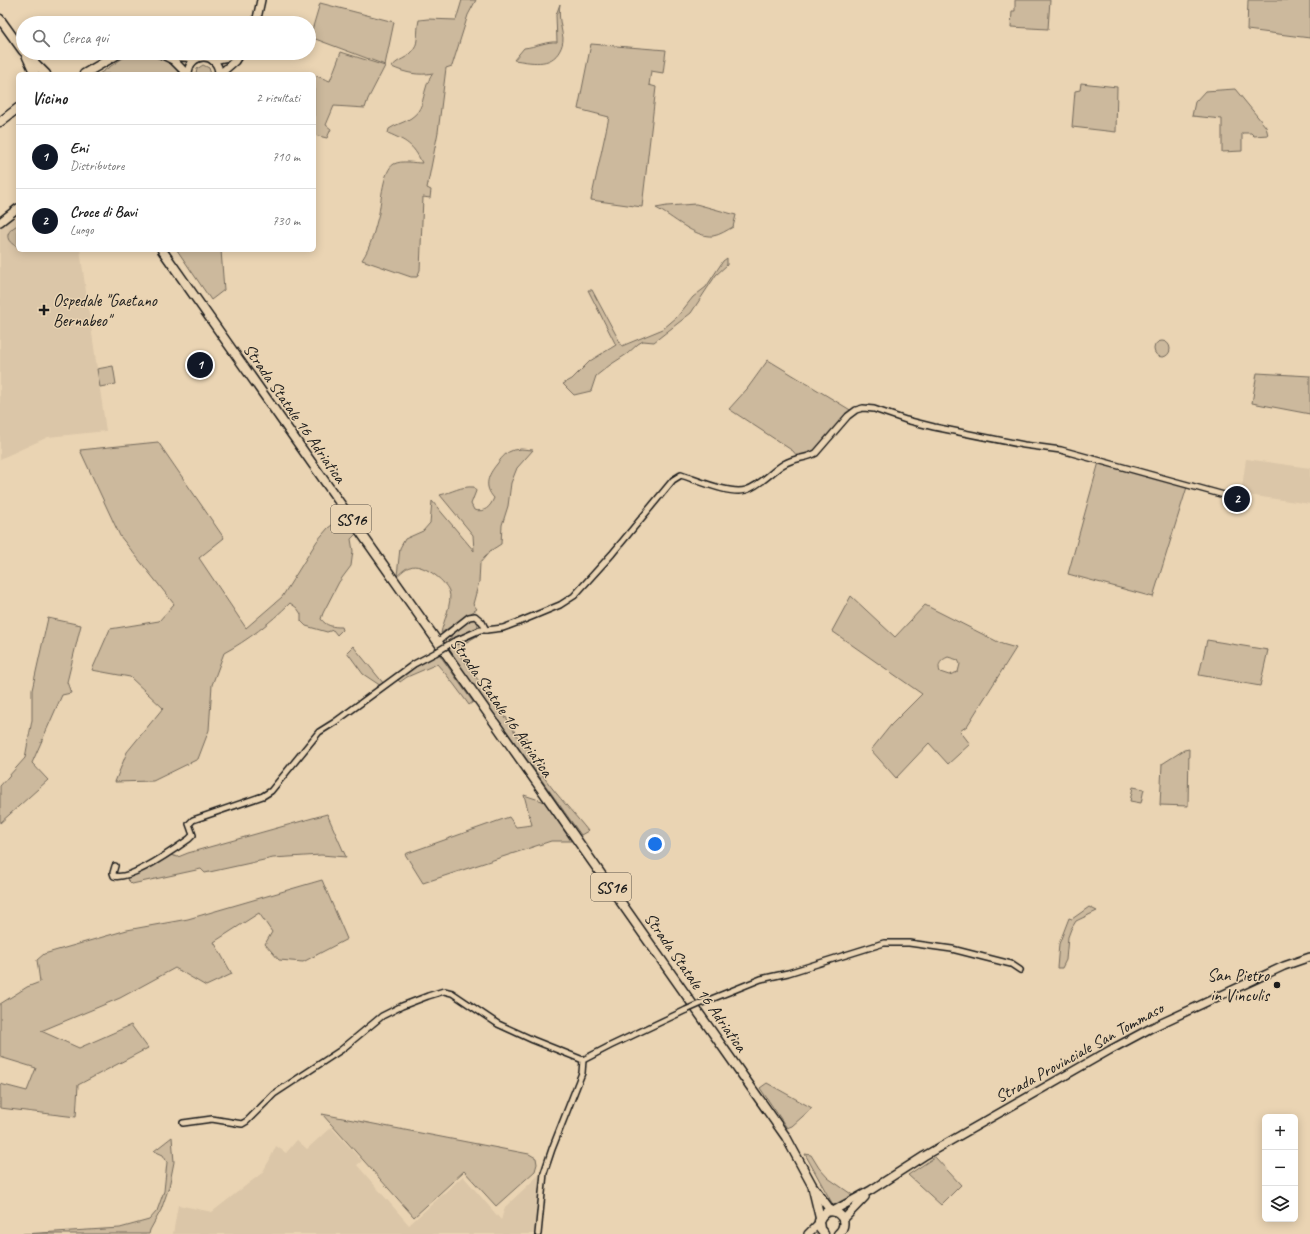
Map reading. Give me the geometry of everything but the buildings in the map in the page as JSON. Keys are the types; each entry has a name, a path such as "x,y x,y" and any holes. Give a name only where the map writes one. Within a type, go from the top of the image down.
{"main road":[{"path":"0,19 16,42"},
{"path":"26,60 31,72"},
{"path":"31,60 44,72"},
{"path":"90,72 109,60"},
{"path":"29,61 34,72"},
{"path":"29,61 36,66 40,72"},
{"path":"0,122 16,110"},
{"name":"Strada Statale 16 Adriatica","path":"163,252 786,1137 812,1184 832,1211"},
{"name":"Strada Statale 16 Adriatica","path":"812,1184 819,1221"},
{"path":"819,1221 824,1213 832,1211"},
{"name":"SS16","path":"832,1211 839,1214 843,1220"},
{"path":"841,1233 844,1226 843,1220"},
{"name":"SS16","path":"819,1221 820,1229 824,1234"}],"street":[{"path":"258,16 261,0"},
{"path":"172,60 186,72"},
{"path":"188,72 190,65 196,60"},
{"path":"213,60 219,72"},
{"path":"222,72 236,60"},
{"path":"0,222 16,210"},
{"path":"115,866 113,873 114,876 118,878 142,870 190,840 193,835 189,824 193,820 263,796 271,791 319,732 414,664 453,642 480,630 503,628 560,606 574,596 612,554 673,480 681,475 731,491 746,490 783,464 796,458 810,456 816,453 848,416 856,410 863,408 874,409 906,420 934,427 1024,445 1061,450 1234,498"},
{"path":"436,639 469,617 475,616 482,622 486,630"},
{"path":"183,1123 212,1119 242,1124 247,1121 274,1094 342,1050 382,1016 402,1006 444,991 452,993 498,1024 583,1060 686,1010 761,979 788,973 884,943 909,943 952,949 1011,964 1020,970"},
{"name":"Strada Provinciale San Tommaso","path":"832,1211 871,1190 924,1156 1153,1027 1284,966 1310,957"},
{"path":"538,1234 544,1173 582,1073 583,1060"},
{"name":"Strada Provinciale San Tommaso","path":"843,1220 871,1190"},
{"path":"808,1234 819,1221"}],"shaded area":[{"path":"462,0 476,0 468,15 452,66 446,68 438,132 427,188 431,190 430,198 423,197 420,270 417,277 411,277 362,260 372,237 379,213 385,179 390,167 401,162 422,163 412,147 400,138 388,133 389,129 408,120 418,112 422,104 427,84 433,73 412,73 392,67 413,51 416,43 419,20 456,20"},
{"path":"1015,0 1050,0 1048,29 1011,27 1012,11 1015,11"},
{"path":"1248,0 1310,0 1310,38 1247,30"},
{"path":"320,3 394,22 385,65 316,39 316,17"},
{"path":"560,4 559,9 563,43 556,56 546,62 514,60 524,48 549,42 557,42 556,15"},
{"path":"591,44 666,50 663,73 651,71 649,85 656,87 642,207 591,200 609,117 578,109"},
{"path":"341,52 385,66 365,108 334,106 326,125 331,129 327,138 316,135 316,76 330,81"},
{"path":"120,60 163,60 171,64 177,72 102,72"},
{"path":"203,65 209,68 210,72 196,72 197,69"},
{"path":"1081,83 1117,87 1116,132 1072,127 1075,91 1080,90"},
{"path":"1235,89 1266,127 1268,135 1254,136 1251,133 1242,133 1242,151 1222,152 1222,119 1192,116 1195,102 1205,91"},
{"path":"696,204 736,215 733,227 721,234 706,236 691,230 656,208"},
{"name":"Ospedale \"Gaetano Bernabeo\"","path":"16,218 16,252 80,252 106,431 48,437 0,459 0,228 10,220"},
{"path":"16,226 16,246 8,239 9,233"},
{"path":"178,252 221,252 224,290 211,300"},
{"path":"727,258 727,265 716,275 691,313 654,342 643,341 610,365 596,376 591,391 574,395 563,384 572,379 590,361 616,345 588,290 592,290 622,346 663,329 677,317 693,297 706,287 723,261"},
{"path":"1162,341 1168,343 1170,349 1168,355 1162,357 1156,355 1154,349 1156,343"},
{"path":"768,360 852,411 816,450 809,455 797,456 793,451 729,409 747,389"},
{"path":"113,366 116,384 100,387 97,369"},
{"path":"1257,373 1310,376 1310,414 1252,403"},
{"path":"158,442 224,538 199,558 246,628 282,597 317,541 328,528 343,517 356,534 351,539 353,551 351,566 339,582 321,619 330,626 341,627 342,630 337,635 333,630 327,632 306,626 301,621 301,614 297,608 290,603 258,631 242,643 224,653 212,685 209,730 198,759 153,781 115,782 127,752 163,708 130,677 92,670 110,629 159,621 174,604 120,536 80,450"},
{"path":"513,450 533,450 517,468 511,483 508,506 502,525 501,544 490,551 480,563 479,582 473,604 477,609 441,633 450,601 449,591 438,577 420,567 415,566 405,569 397,576 400,548 405,539 423,531 430,523 432,501 474,551 473,535 440,495 461,488 474,487 476,491 471,504 474,510 484,510 491,504 494,498 488,485 491,472 507,453"},
{"path":"1246,459 1310,468 1310,504 1241,494"},
{"path":"1099,462 1187,487 1153,597 1068,574"},
{"path":"851,596 895,637 925,605 1002,644 1016,648 967,726 960,731 970,744 948,764 929,743 896,778 871,750 891,725 922,694 832,631","holes":["948,657 958,660 960,664 958,672 949,675 940,672 939,665 943,659"]},
{"path":"48,618 81,625 67,682 71,693 62,695 32,763 48,780 0,823 0,786 25,758 32,720 32,690"},
{"path":"470,618 477,621 477,628 451,639 451,634"},
{"path":"477,636 465,643 459,653 505,718 506,717 520,741 526,737 529,750 542,775 588,831 581,835 448,649 455,644"},
{"path":"1207,640 1268,650 1260,686 1199,675"},
{"path":"353,646 384,684 381,686 363,674 347,652"},
{"path":"439,654 473,702 469,705 437,664 407,677 400,682 397,679"},
{"path":"1189,749 1188,806 1160,805 1162,764 1184,750"},
{"path":"1133,787 1144,789 1141,803 1130,801"},
{"path":"524,795 545,802 571,841 551,841 423,883 405,854 509,817 516,827 532,825"},
{"path":"327,814 346,857 321,855 273,858 205,873 201,869 132,884 127,879 170,855 178,857"},
{"path":"322,880 347,939 303,962 279,960 265,944 272,932 259,913 214,942 232,974 206,986 175,968 120,998 41,1031 79,1048 131,1025 148,1048 78,1085 76,1117 0,1108 0,1084 27,1091 36,1068 0,1057 0,1004 27,987 40,982 37,960 44,954 127,930 188,919"},
{"path":"1089,907 1097,911 1076,921 1068,937 1066,960 1062,968 1057,968 1059,944 1069,918 1072,919"},
{"path":"767,1083 812,1108 792,1126 787,1128 760,1088"},
{"path":"322,1114 529,1154 536,1158 537,1164 535,1171 496,1206 464,1171 414,1217"},
{"path":"331,1127 362,1161 357,1165 409,1225 463,1176 501,1220 505,1207 541,1173 535,1234 173,1234 178,1205 212,1212 262,1173 276,1146 286,1153 297,1140 307,1149"},
{"path":"172,1137 174,1162 169,1187 161,1210 149,1234 23,1234 120,1228 149,1220 157,1211 164,1191 167,1162 163,1155 154,1151"},
{"path":"805,1154 811,1155 819,1168 828,1178 854,1196 836,1206 832,1203"},
{"path":"935,1157 961,1185 941,1205 908,1175"}],"place":[{"name":"Ospedale \"Gaetano Bernabeo\"","path":"44,310"},
{"name":"Eni","path":"200,365"},
{"name":"Croce di Bavi","path":"1237,499"},
{"name":"San Pietro in Vinculis","path":"1277,985"}]}
